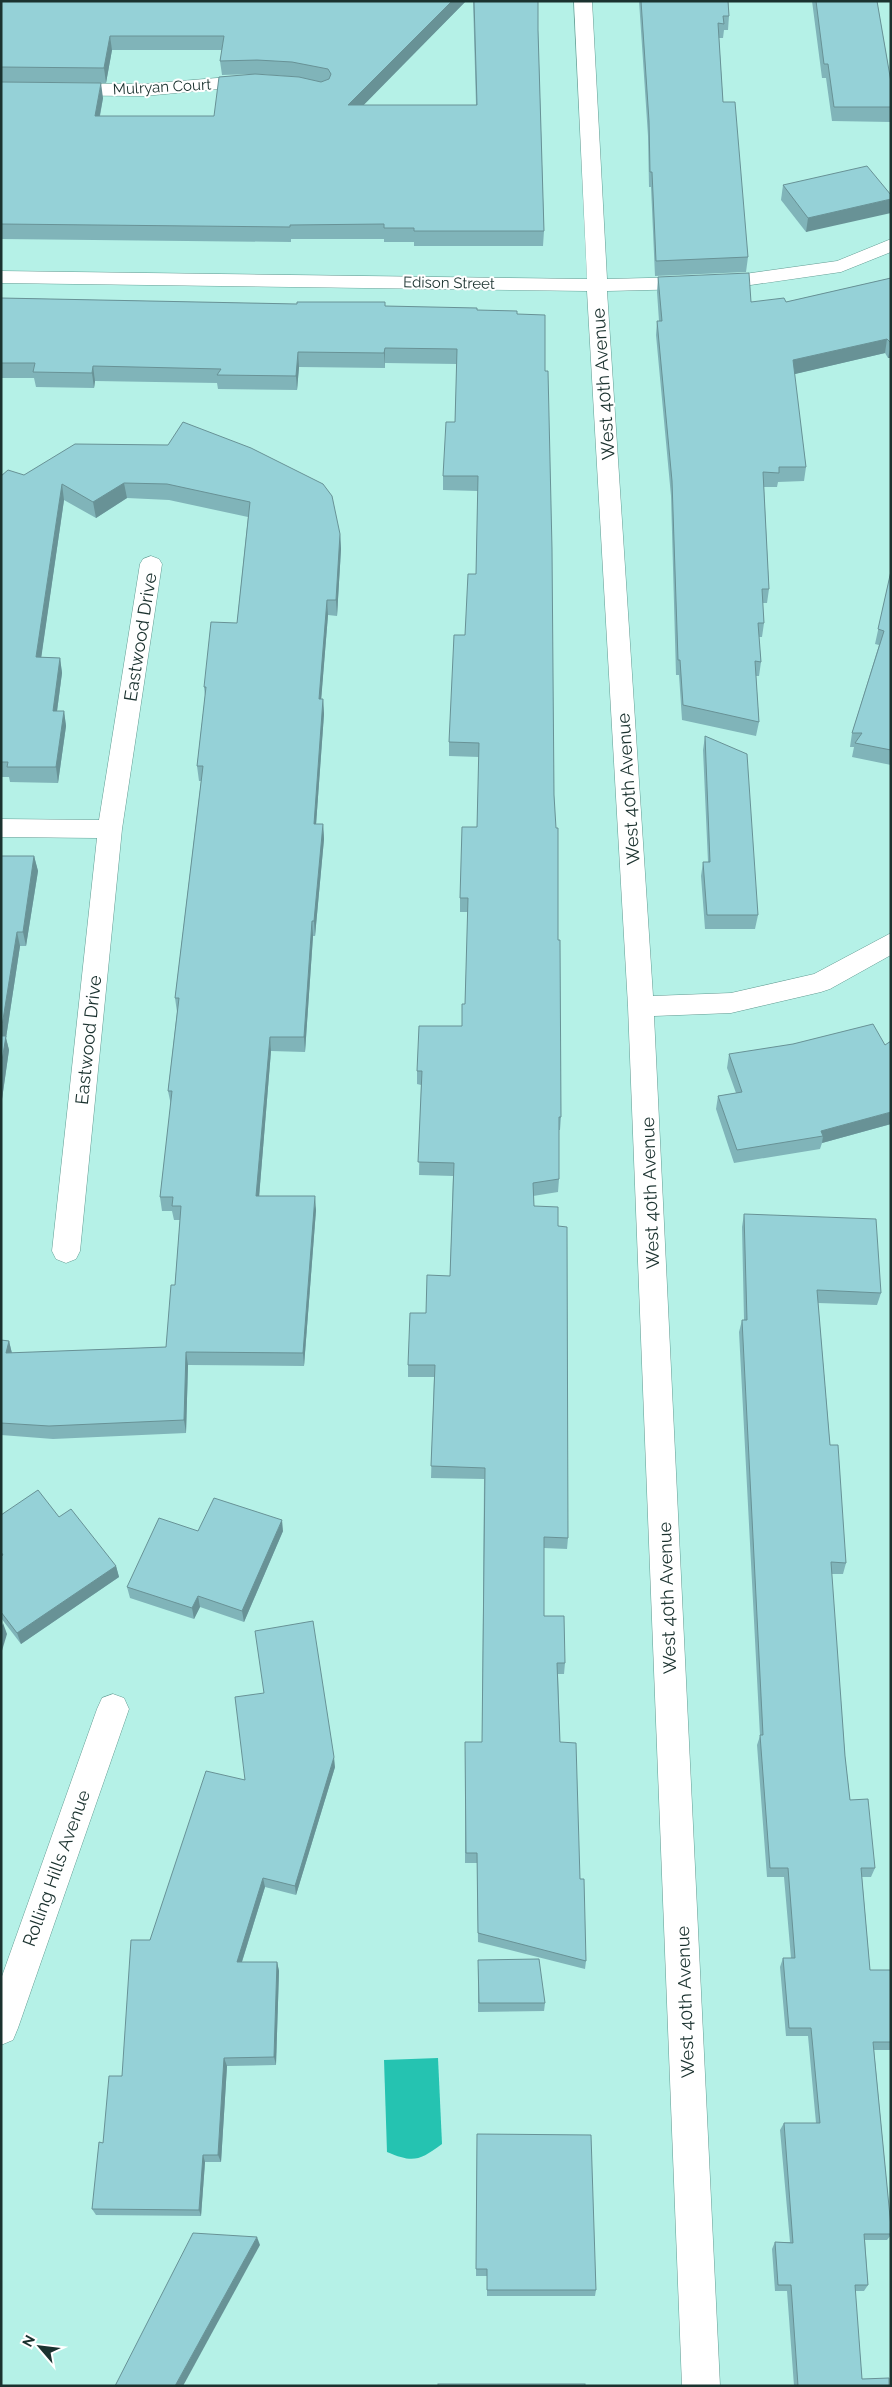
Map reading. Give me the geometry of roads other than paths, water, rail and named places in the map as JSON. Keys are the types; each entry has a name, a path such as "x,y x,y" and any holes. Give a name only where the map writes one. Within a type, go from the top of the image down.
{"street":[{"name":"West 40th Avenue","path":"583,1 597,285 642,1006 701,2386"},
{"name":"Mulryan Court","path":"1,89 144,90 254,81 271,82"},
{"name":"Edison Street","path":"1,277 597,285 730,282 841,266 891,245"},
{"name":"Eastwood Drive","path":"66,1251 110,829 151,564"},
{"path":"1,828 110,829"},
{"path":"642,1006 731,1003 821,982 891,942"},
{"name":"Rolling Hills Avenue","path":"1,2028 113,1709"}]}
